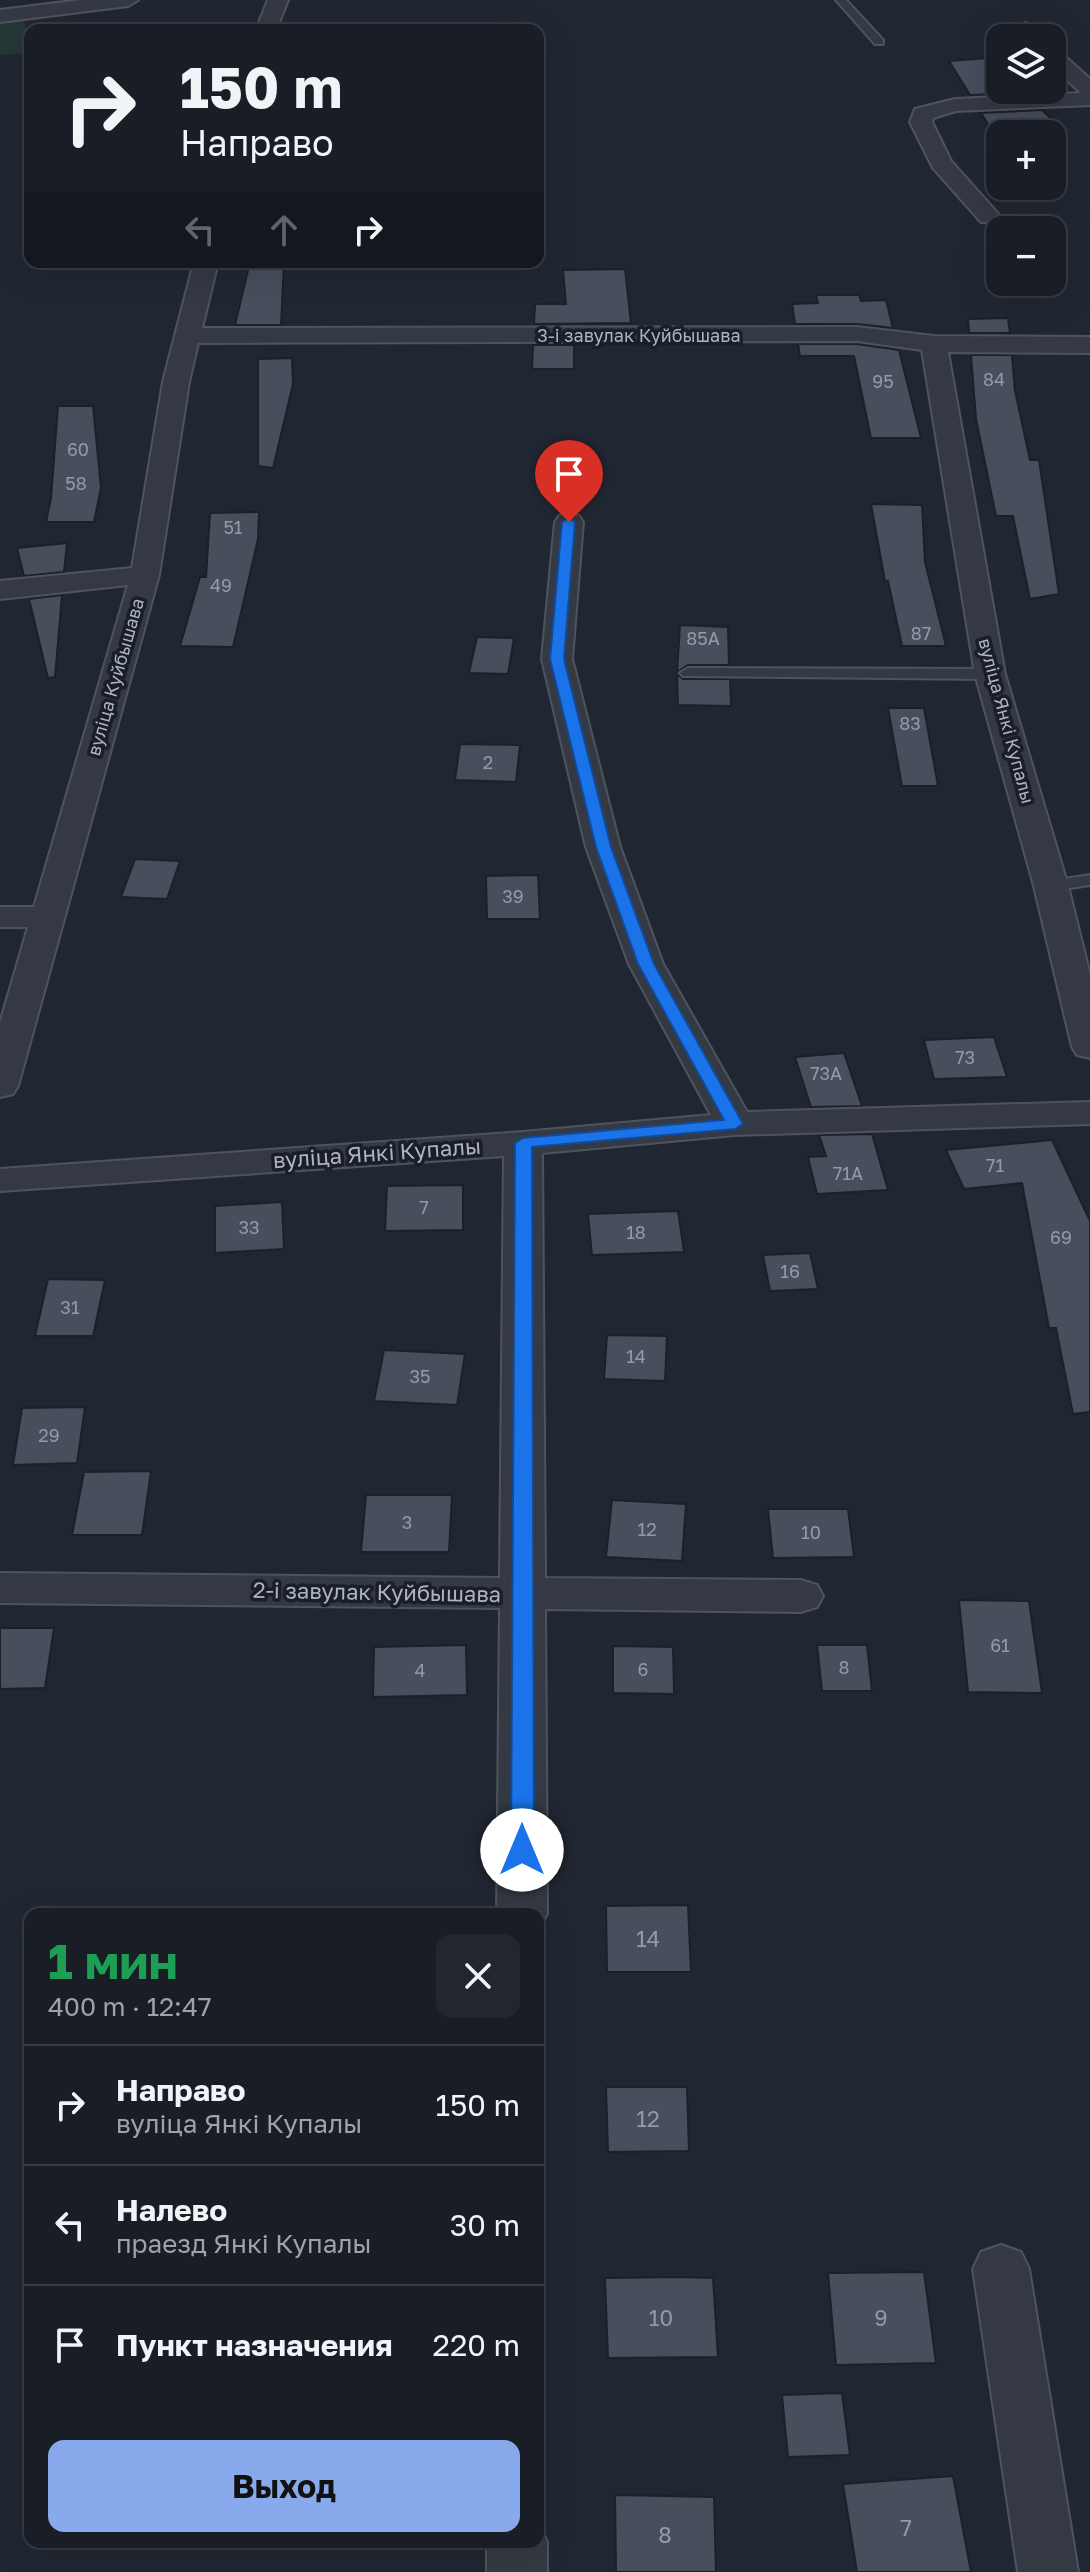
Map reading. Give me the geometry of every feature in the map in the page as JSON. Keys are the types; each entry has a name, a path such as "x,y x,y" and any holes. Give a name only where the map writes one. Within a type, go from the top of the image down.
{"street":[{"path":"0,16 128,0"},
{"path":"268,24 278,0"},
{"path":"1066,68 1090,90"},
{"path":"988,216 941,163 921,122 923,114 955,105 1090,99"},
{"name":"вуліца Куйбышава","path":"0,1086 145,575 176,382 205,268"},
{"name":"3-і завулак Куйбышава","path":"188,336 857,334 934,344 1090,345"},
{"name":"вуліца Янкі Купалы","path":"934,344 990,674 1051,886 1090,1047"},
{"path":"569,522 557,659 603,847 646,964 735,1124"},
{"path":"0,590 145,575"},
{"path":"0,917 48,917"},
{"name":"вуліца Янкі Купалы","path":"0,1180 523,1143 735,1124 1090,1113"},
{"path":"522,1908 523,1143"},
{"name":"2-і завулак Куйбышава","path":"0,1588 801,1596"},
{"path":"1001,2269 1048,2572"},
{"path":"517,2548 517,2572"}],"lane":[{"path":"841,0 879,42"},
{"path":"688,673 990,674"},
{"path":"1051,886 1090,880"}],"shaded area":[{"path":"23,18 24,53 0,55 0,21"}],"building":[{"path":"986,58 986,94 970,95 949,61"},
{"path":"1042,110 1052,120 986,121 981,113"},
{"path":"249,268 284,268 281,325 235,325"},
{"path":"625,269 631,323 534,324 535,304 566,304 563,270"},
{"path":"816,295 859,295 861,301 886,300 893,328 857,324 795,324 792,304 818,303"},
{"path":"1008,318 1010,333 969,333 968,319"},
{"path":"798,344 857,344 899,350 921,438 871,438 854,356 800,356"},
{"path":"533,345 574,345 574,369 532,369"},
{"path":"971,355 1012,355 1015,391 1030,460 1039,460 1059,594 1030,599 1013,516 996,516 976,419"},
{"path":"292,358 293,384 273,468 258,466 258,359"},
{"path":"58,406 93,406 101,488 94,522 46,522 51,498"},
{"path":"871,504 922,505 925,562 946,646 902,646 888,581 885,581"},
{"path":"259,512 258,539 233,647 180,646 200,577 206,577 210,513"},
{"path":"67,543 64,572 24,576 17,548"},
{"path":"62,595 55,677 48,678 29,599"},
{"path":"680,625 728,627 729,665 688,665 677,672"},
{"path":"477,637 514,638 508,674 469,673"},
{"path":"677,674 683,679 730,679 731,706 678,705"},
{"path":"888,708 924,708 938,786 902,786"},
{"path":"460,744 520,745 516,782 455,780"},
{"path":"135,859 180,861 167,899 121,897"},
{"path":"538,875 540,919 487,919 486,876"},
{"path":"994,1037 1007,1077 934,1079 924,1040"},
{"path":"844,1053 862,1106 811,1107 795,1057"},
{"path":"872,1134 888,1190 817,1194 808,1157 826,1156 819,1135"},
{"path":"1052,1140 1090,1221 1090,1412 1073,1414 1056,1328 1049,1328 1022,1183 964,1189 946,1150"},
{"path":"463,1185 463,1230 385,1231 387,1186"},
{"path":"282,1202 284,1249 215,1253 215,1206"},
{"path":"678,1211 684,1252 592,1255 588,1214"},
{"path":"810,1253 818,1289 770,1291 763,1255"},
{"path":"48,1279 105,1280 93,1336 35,1336"},
{"path":"607,1335 667,1336 665,1381 604,1379"},
{"path":"384,1350 465,1354 457,1405 374,1401"},
{"path":"85,1407 77,1463 13,1465 22,1408"},
{"path":"151,1471 142,1535 72,1535 84,1472"},
{"path":"366,1495 452,1495 449,1552 361,1552"},
{"path":"612,1500 686,1504 682,1561 606,1557"},
{"path":"768,1509 848,1509 854,1557 773,1558"},
{"path":"959,1600 1029,1601 1042,1693 968,1692"},
{"path":"0,1628 54,1628 45,1688 0,1689"},
{"path":"466,1645 467,1695 373,1697 374,1647"},
{"path":"817,1645 867,1645 872,1691 822,1691"},
{"path":"613,1646 673,1647 674,1694 613,1693"},
{"path":"688,1905 691,1972 607,1972 606,1906"},
{"path":"606,2087 687,2087 689,2151 608,2152"},
{"path":"924,2272 936,2363 836,2365 828,2273"},
{"path":"605,2278 713,2278 718,2357 608,2358"},
{"path":"842,2393 850,2455 788,2457 782,2395"},
{"path":"953,2476 971,2572 857,2572 843,2484"},
{"path":"615,2495 714,2497 716,2572 616,2572"}],"route":[{"path":"522,1850 523,1143 735,1124 646,964 603,847 557,659 569,522"}]}
